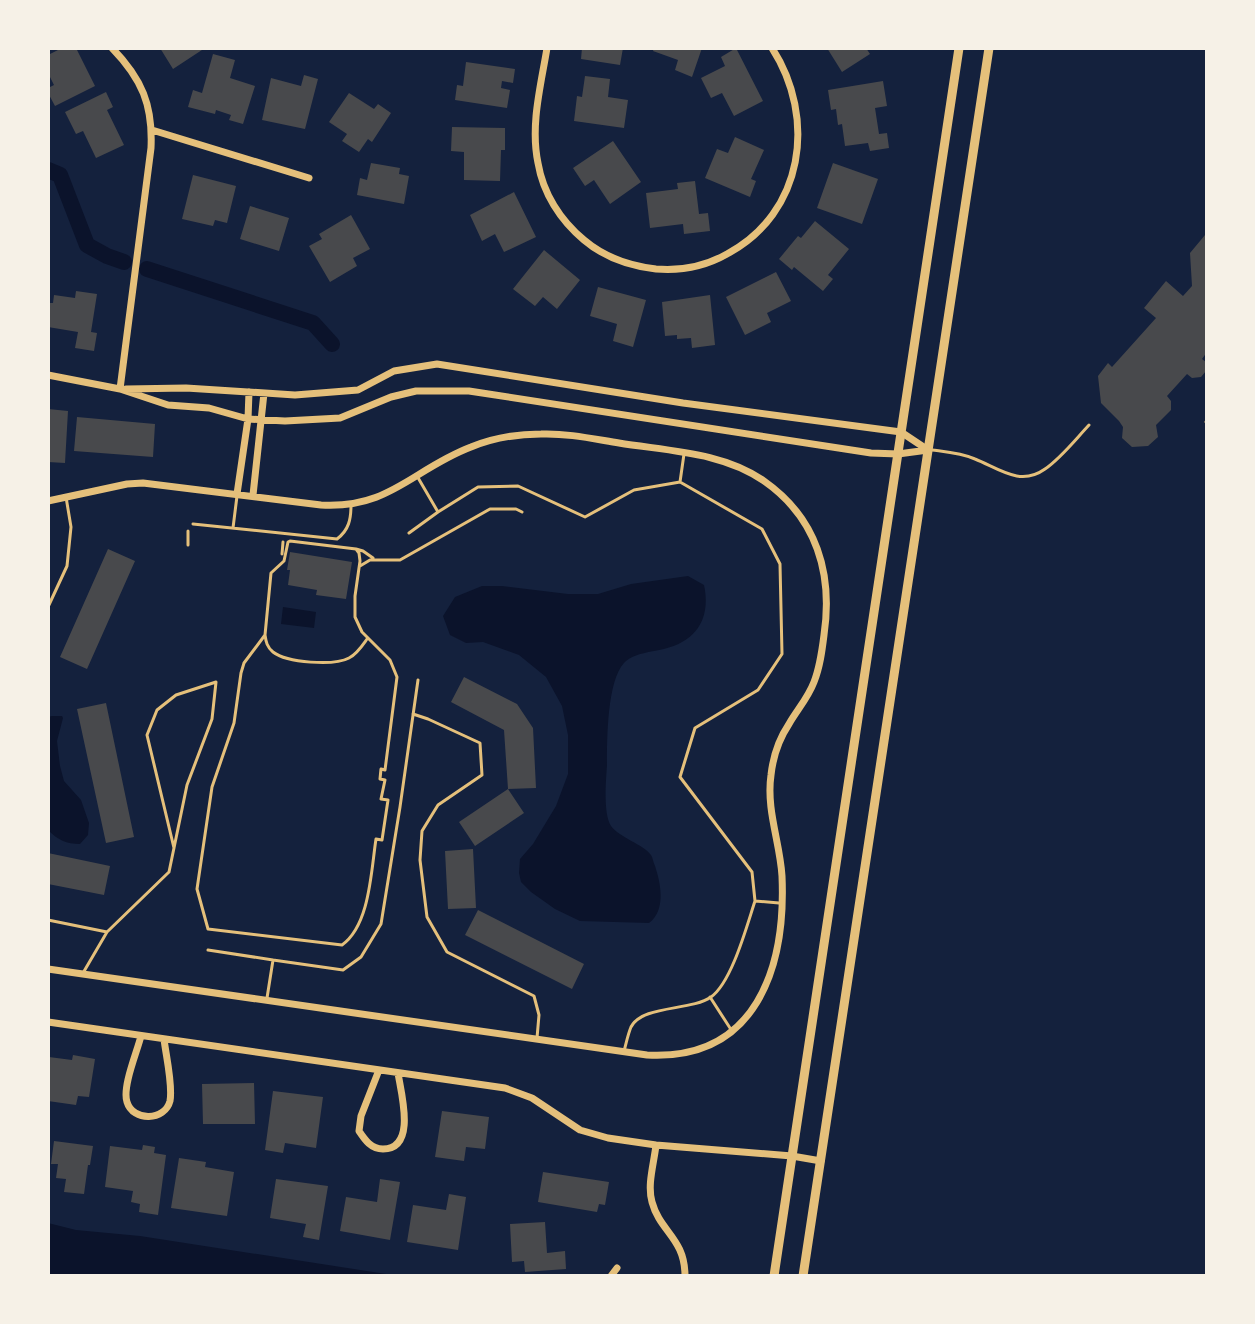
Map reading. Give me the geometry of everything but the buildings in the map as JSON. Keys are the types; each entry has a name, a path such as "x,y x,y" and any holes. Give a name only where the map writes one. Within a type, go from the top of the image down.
{"street":[{"path":"112,48 140,85 150,112 152,130 120,389"},
{"path":"547,48 535,134 538,165 548,195 565,222 588,243 615,259 661,269 692,267 736,250 761,230 787,191 796,161 797,118 787,76 772,48"},
{"path":"774,1276 959,48"},
{"path":"803,1276 989,48"},
{"path":"152,130 309,178"},
{"path":"120,389 186,388 295,395 358,390 394,371 437,364 683,403 901,432 928,450"},
{"path":"48,375 120,389 168,405 209,408 248,419 304,422 340,418 391,397 416,391 469,391 871,453 898,454 928,450"},
{"path":"237,494 249,392"},
{"path":"253,495 264,393"},
{"path":"48,501 143,483 321,505 351,505 379,497 468,448 530,434 562,435 684,453 743,468 777,491 796,511 811,535 825,574 827,605 818,670 807,697 781,739 771,769 769,800 782,874 775,959 766,987 751,1012 718,1041 691,1052 662,1056 624,1052 48,969"},
{"path":"48,1022 505,1088 532,1098 580,1130 608,1138 821,1161"},
{"path":"141,1036 126,1088 127,1103 143,1117 164,1112 169,1103 164,1039"},
{"path":"379,1070 361,1116 359,1131 366,1143 379,1149 390,1148 401,1140 404,1131 398,1073"},
{"path":"656,1145 651,1199 656,1214 679,1245 685,1276"},
{"path":"611,1276 617,1268"}],"lane":[{"path":"928,450 960,454 1007,475 1027,477 1043,471 1089,425"},
{"path":"680,482 684,453"},
{"path":"417,476 438,512"},
{"path":"409,533 478,487 518,486 585,517 634,490 680,482 762,529 780,564 782,654 758,690 695,728 680,777 752,872 755,901 740,949 719,988 710,997 694,1004 644,1015 632,1025 624,1052"},
{"path":"233,528 237,494"},
{"path":"48,607 67,566 71,527 66,497"},
{"path":"193,524 337,539 347,528 351,505"},
{"path":"208,950 343,970 361,957 381,924 418,680"},
{"path":"83,974 107,932 169,872 174,848 187,785 212,719 216,682 176,695 157,710 147,735 174,848"},
{"path":"413,714 480,743 482,775 438,805 422,831 420,860 427,917 447,952 534,996 539,1015 537,1039"},
{"path":"755,901 782,903"},
{"path":"48,920 107,932"},
{"path":"266,1001 273,960"},
{"path":"710,997 733,1031"}],"path":[{"path":"360,566 375,560 400,560 490,509 516,509 522,512"},
{"path":"188,531 188,545"},
{"path":"282,554 284,534"},
{"path":"368,638 349,658 315,662 280,656 270,649 265,635 271,573 284,561 288,542 356,549 375,560"},
{"path":"265,635 249,655 241,673 234,723 212,787 197,889 208,929 342,945 350,939 366,905 376,839 382,840 388,800 381,799 385,780 380,779 381,769 385,770 397,677 395,667 362,632 355,617 360,566 356,549"}],"water":[{"path":"688,576 704,585 705,608 699,626 693,634 675,645 637,655 624,663 614,683 609,711 608,821 615,830 652,856 660,889 658,911 649,923 580,921 555,909 531,892 521,882 519,873 520,859 556,806 568,774 568,735 562,706 546,677 519,655 483,642 466,643 450,635 443,616 455,597 482,586 598,594 631,584"},
{"path":"283,607 316,612 314,628 281,624"},
{"path":"48,717 63,718 57,741 64,781 81,800 89,823 88,835 80,844 62,841 48,830"},
{"path":"48,1223 76,1230 140,1236 399,1276 48,1276"}],"waterway":[{"path":"48,170 60,175 87,245 124,262"},
{"path":"147,269 313,323 332,344"}]}
